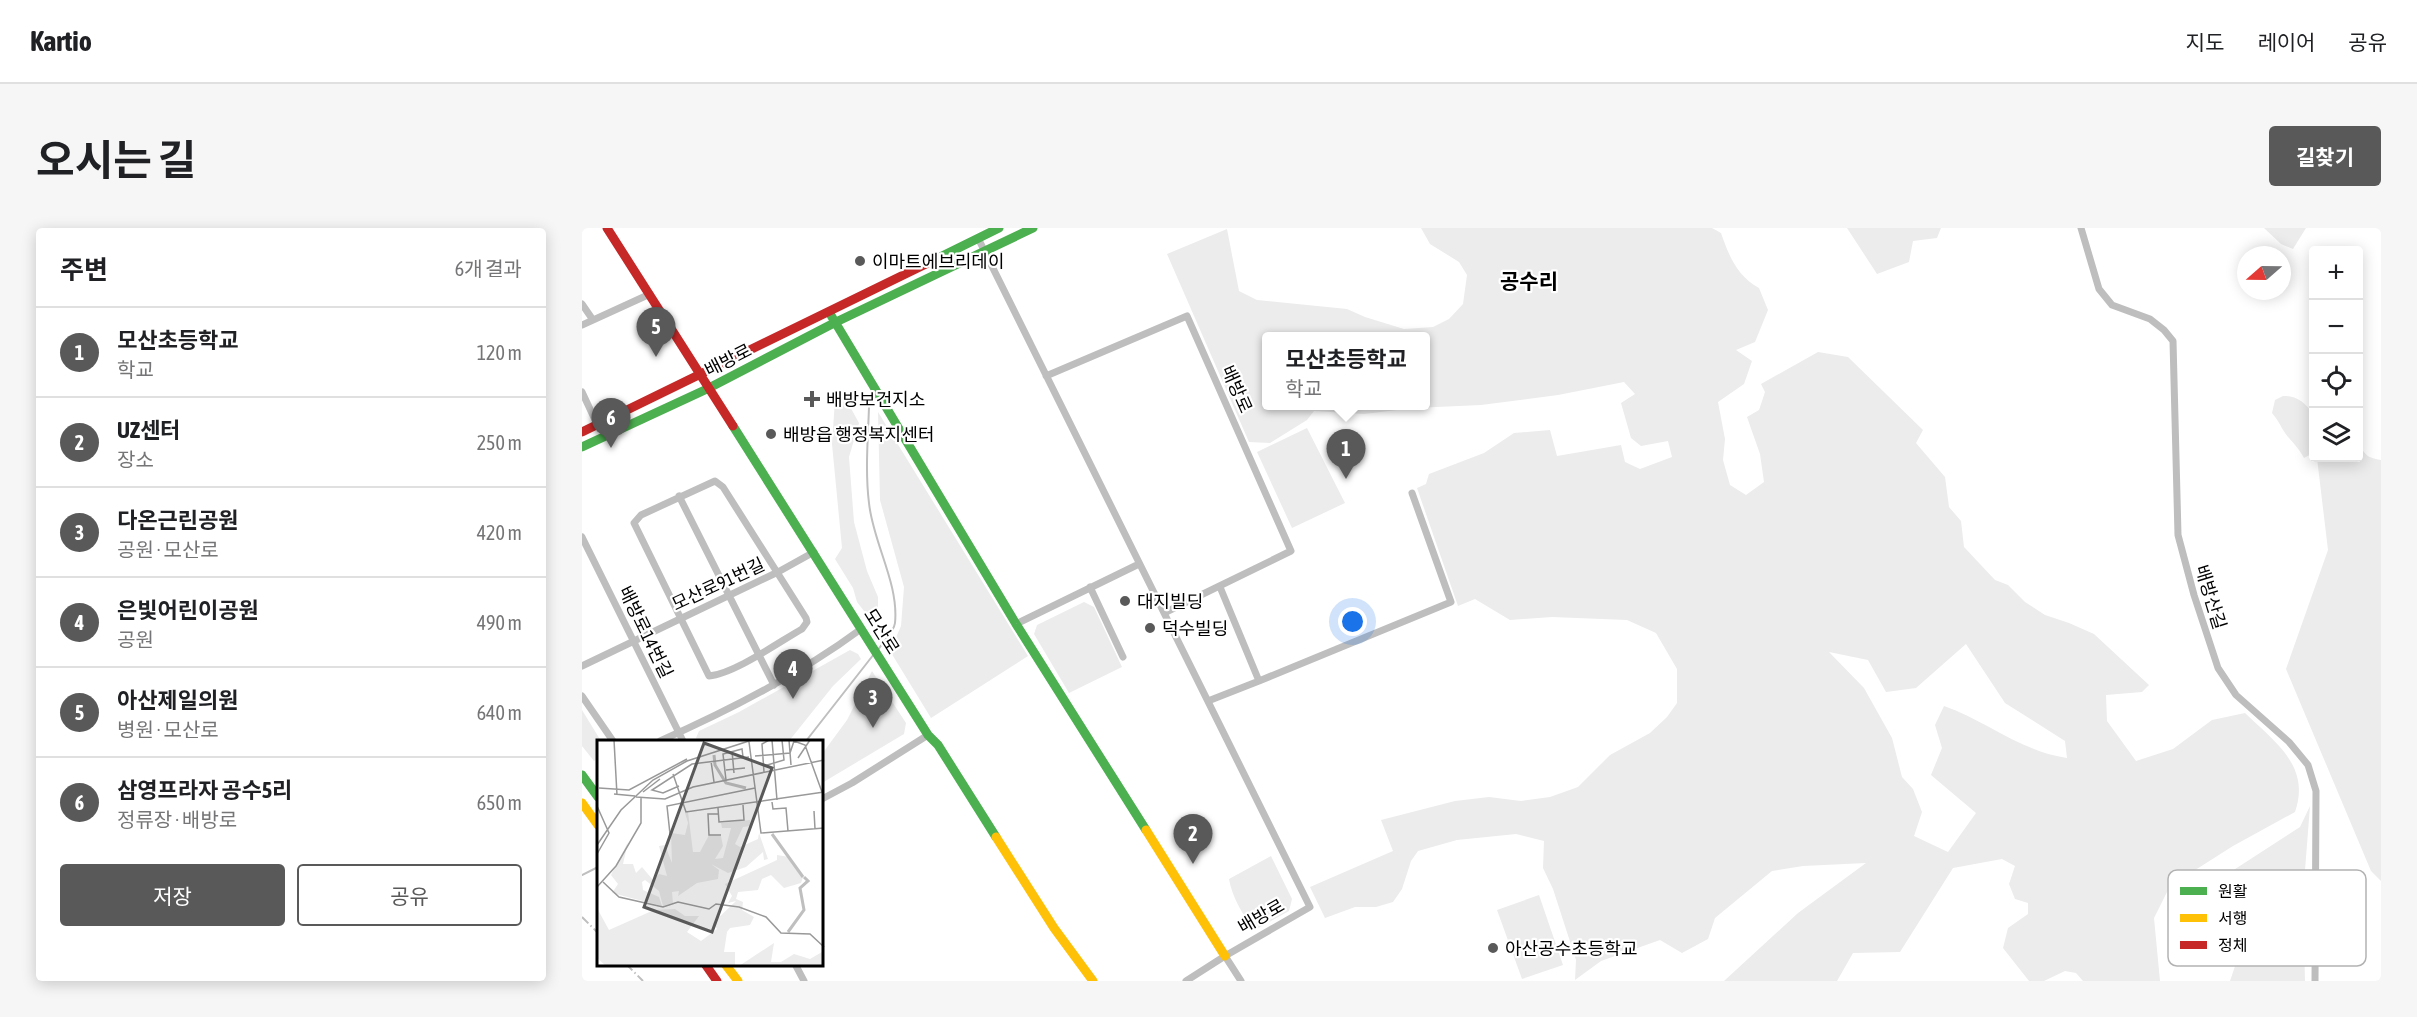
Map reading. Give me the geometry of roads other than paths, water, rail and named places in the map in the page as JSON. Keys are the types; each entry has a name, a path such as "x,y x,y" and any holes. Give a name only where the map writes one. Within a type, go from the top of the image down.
{"main road":[{"name":"모산로","path":"607,228 928,735 938,745 1054,928 1093,981"},
{"name":"배방로","path":"972,228 978,238"},
{"name":"배방로","path":"583,431 999,228"},
{"name":"배방로","path":"582,447 707,389 834,323 1033,228"},
{"path":"829,312 1016,624 1225,956"},
{"path":"582,775 597,796"},
{"path":"582,803 597,824"},
{"path":"706,966 717,981"},
{"path":"727,966 738,981"}],"street":[{"name":"배방산길","path":"2081,228 2099,289 2112,305 2150,319 2173,341 2178,535 2194,596 2218,668 2236,695 2289,742 2308,765 2316,792 2316,870"},
{"name":"배방로","path":"978,238 1310,907 1225,956"},
{"path":"582,325 650,294"},
{"path":"582,304 592,320"},
{"name":"배방로","path":"1046,376 1186,316 1291,551 1164,613"},
{"path":"582,392 597,424"},
{"path":"715,481 723,487 807,622 802,629 758,655 717,675 709,676 634,524 641,515 679,496 715,481"},
{"path":"1208,701 1451,602 1412,493"},
{"path":"679,496 774,685"},
{"name":"배방로14번길","path":"582,537 584,547 634,640 682,740"},
{"name":"모산로91번길","path":"582,666 778,572 813,552"},
{"path":"1016,624 1139,564"},
{"path":"1090,587 1123,657"},
{"path":"1220,587 1259,681"},
{"path":"662,740 774,685 863,632"},
{"path":"582,696 612,740"},
{"path":"824,798 928,735"},
{"path":"1186,981 1225,956 1241,981"},
{"path":"796,966 804,981"},
{"name":"배방산길","path":"2315,966 2315,981"}],"waterway":[{"path":"869,407 867,467 869,503 875,533 890,578 895,608 894,626 878,650"},
{"path":"807,740 874,654"},
{"path":"582,875 597,868"}],"railway":[{"path":"582,917 597,932"},
{"path":"628,966 643,981"}],"place":[{"name":"이마트에브리데이","path":"860,261"},
{"name":"아산제일의원","path":"656,357"},
{"name":"배방보건지소","path":"812,399"},
{"name":"배방읍 행정복지센터","path":"771,434"},
{"name":"삼영프라자 공수5리","path":"611,448"},
{"name":"모산초등학교","path":"1346,479"},
{"name":"대지빌딩","path":"1125,601"},
{"name":"덕수빌딩","path":"1150,628"},
{"name":"은빛어린이공원","path":"793,699"},
{"name":"다온근린공원","path":"873,728"},
{"name":"UZ센터","path":"1193,864"},
{"name":"아산공수초등학교","path":"1493,948"}],"district":[{"name":"공수리","path":"1529,281"}]}
